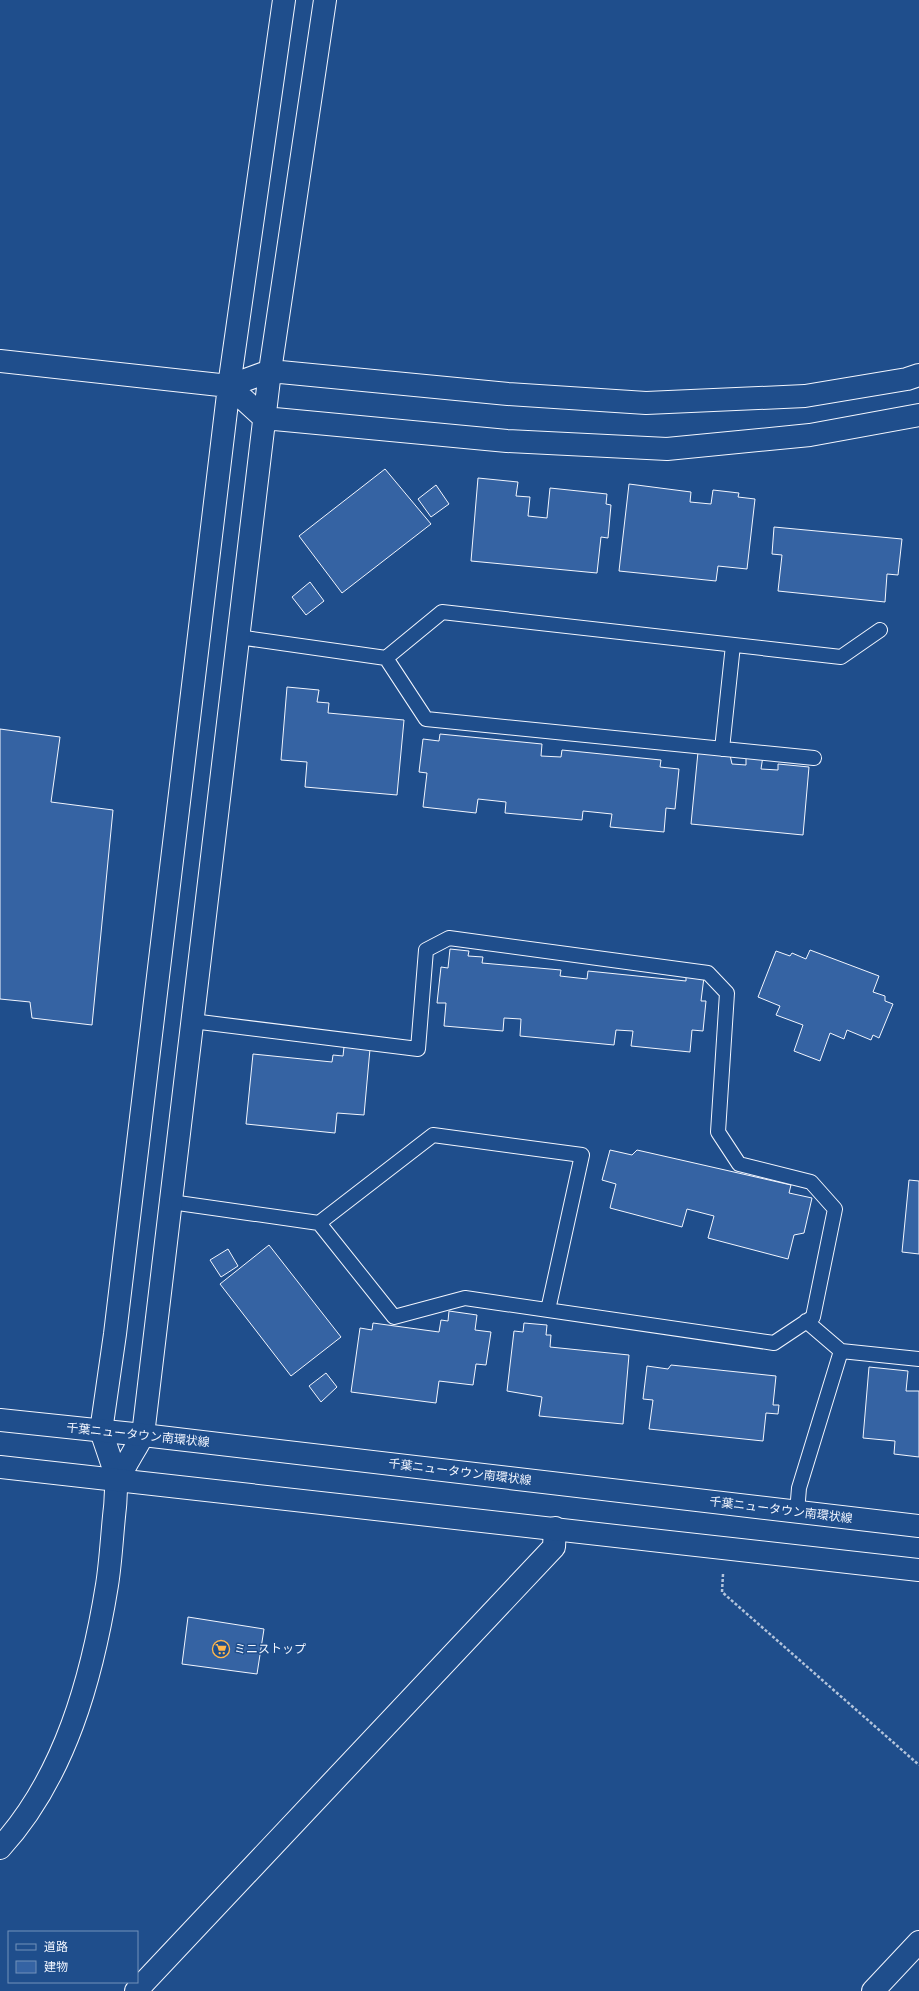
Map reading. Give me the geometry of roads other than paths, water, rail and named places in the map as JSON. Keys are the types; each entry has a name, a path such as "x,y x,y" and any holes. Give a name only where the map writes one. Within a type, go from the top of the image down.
{"street":[{"path":"118,1481 101,1431 115,1334 229,386 284,0"},
{"path":"0,1848 13,1833 44,1786 67,1739 85,1688 101,1622 107,1584 118,1481 143,1435 264,418 325,0"},
{"path":"0,361 229,386 270,371 508,394 646,403 805,396 907,379 919,375"},
{"path":"229,386 264,418 507,441 667,449 810,435 919,415"},
{"name":"千葉ニュータウン南環状線","path":"0,1420 143,1435 919,1526"},
{"path":"0,1467 919,1570"},
{"path":"136,1991 554,1547 555,1528"},
{"path":"873,1991 919,1942"}],"lane":[{"path":"238,637 386,658 442,612 841,657 880,630"},
{"path":"722,749 733,645"},
{"path":"386,658 426,719 814,758"},
{"path":"171,1202 319,1223 394,1317 465,1298 774,1343 813,1317 835,1209 811,1182 739,1164 718,1132 727,993 708,973 449,938 426,950 418,1049 192,1021"},
{"path":"319,1223 433,1135 582,1155 548,1310"},
{"path":"806,1321 841,1351 919,1359"},
{"path":"797,1512 799,1488 841,1351"}],"place":[{"name":"ミニストップ","path":"221,1649"}]}
